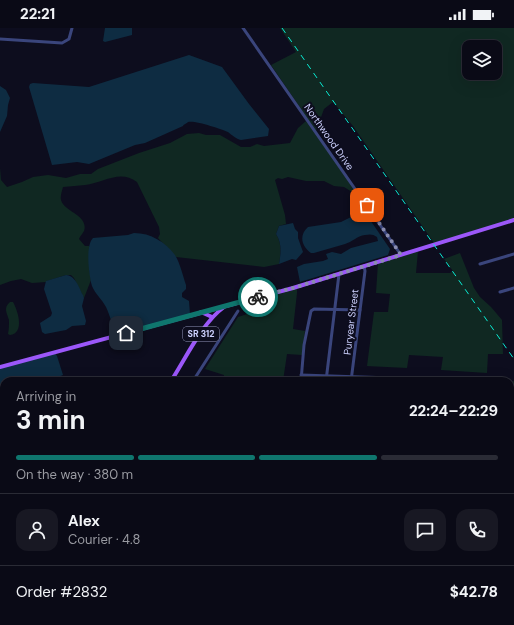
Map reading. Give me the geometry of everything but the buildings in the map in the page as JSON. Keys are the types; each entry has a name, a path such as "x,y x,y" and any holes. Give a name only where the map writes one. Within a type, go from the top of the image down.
{"main road":[{"path":"0,367 227,304 293,288 514,220"},
{"name":"SR 312","path":"174,377 212,317 227,304"},
{"path":"201,312 212,317"}],"street":[{"path":"0,39 62,43 69,39 72,28"},
{"name":"Northwood Drive","path":"243,28 401,255"},
{"path":"480,264 514,254"},
{"name":"Puryear Street","path":"352,377 365,272 364,266"},
{"path":"327,377 339,274"},
{"path":"500,292 514,288"},
{"path":"310,377 301,376 310,312 315,310 336,309 360,310"},
{"path":"196,377 238,311"}],"green space":[{"path":"280,28 514,28 514,219 434,243 353,126 333,102 324,109 316,131 271,65 296,52"},
{"path":"306,121 356,191 352,192 344,187 334,186 324,181 306,181 288,177 282,179 278,178 275,180 285,215 286,224 279,226 276,234 280,248 279,264 264,267 176,257 158,238 160,234 159,227 137,182 131,178 118,177 92,184 63,187 61,200 67,208 80,217 83,221 85,226 84,231 79,239 85,246 89,246 89,268 91,280 84,298 71,275 66,275 46,282 32,283 21,279 0,285 0,168 1,180 7,187 33,177 48,175 66,178 80,174 91,174 98,169 170,143 187,134 199,133 206,135 220,135 241,147 250,147 257,144 264,146 290,143 298,128"},
{"path":"418,251 416,273 450,273 453,271 444,259 460,253 474,288 480,297 502,320 503,354 488,354 487,373 441,370 443,357 409,355 407,368 367,366 374,312 388,312 390,294 376,293 378,263"},
{"path":"297,288 293,329 305,331 302,355 287,354 284,377 224,377 224,375 205,369 238,317 273,306 274,294"},
{"path":"10,302 13,302 15,306 19,326 15,333 10,335 8,334 9,320 6,308"}],"water":[{"path":"105,28 132,28 132,35 105,42 103,41"},
{"path":"189,55 222,67 269,129 268,136 241,140 220,129 202,123 188,122 183,126 145,143 135,145 89,164 77,162 52,165 29,87 30,84 89,87"},
{"path":"0,86 6,90 10,98 7,116 0,132"},
{"path":"359,213 366,214 390,249 388,255 300,282 297,267 328,259 326,254 332,252 341,254 351,248 378,241 377,237 368,234 345,244 314,253 311,253 303,244 303,233 308,227 341,222"},
{"path":"293,223 298,232 298,238 303,252 296,260 292,259 279,264 280,248 276,234 279,226"},
{"path":"140,233 157,239 167,246 175,255 186,285 186,289 182,293 182,297 189,301 190,314 121,333 113,325 103,301 92,286 88,254 93,238 128,235"},
{"path":"66,275 75,280 83,295 84,298 82,306 86,321 85,325 72,326 66,330 45,334 42,332 40,323 51,316 52,313 44,289 46,281"},
{"path":"55,353 63,375 58,377 0,377 0,368"}],"railway":[{"path":"282,28 514,359"}],"way so far":[{"path":"258,297 293,288 401,255 396,245 367,205"}],"route":[{"path":"126,333 227,304 258,297"}]}
